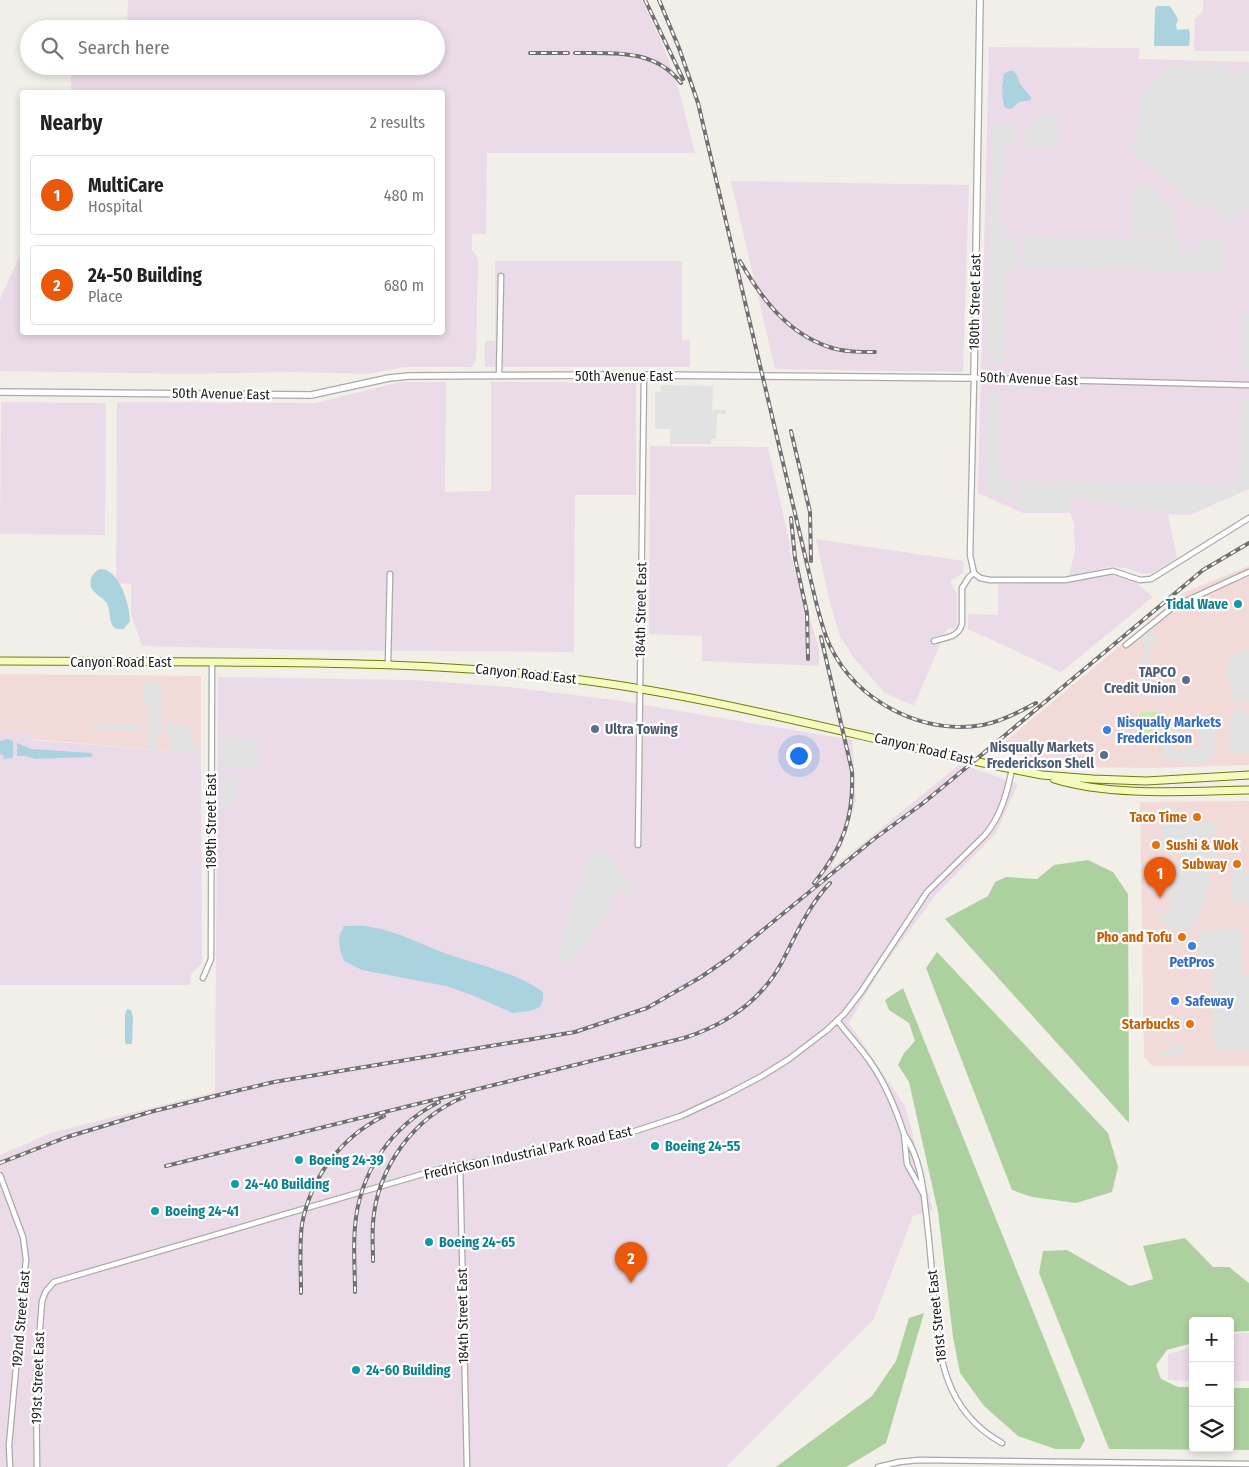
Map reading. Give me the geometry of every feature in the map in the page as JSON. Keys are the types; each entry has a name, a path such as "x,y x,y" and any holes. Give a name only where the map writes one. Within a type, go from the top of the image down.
{"main road":[{"name":"Canyon Road East","path":"0,661 388,664 535,674 639,689 747,709 1076,784 1133,791 1249,790"},
{"name":"Canyon Road East","path":"1042,775 1146,781 1249,775"}],"street":[{"name":"180th Street East","path":"974,573 970,562 970,555 980,0"},
{"path":"499,376 501,276"},
{"name":"50th Avenue East","path":"0,392 292,395 323,393 389,378 409,376 644,375 974,378 1249,385"},
{"name":"184th Street East","path":"638,845 644,375"},
{"path":"934,641 956,635 960,630 962,624 963,585 974,573 980,578 990,580 1065,580 1113,571 1140,580 1155,578 1249,518"},
{"path":"1126,645 1173,607 1249,572"},
{"path":"388,664 390,574"},
{"name":"189th Street East","path":"203,978 211,959 212,662"},
{"name":"Fredrickson Industrial Park Road East","path":"46,1291 51,1285 61,1279 460,1164 606,1139 681,1116 762,1076 802,1050 850,1008 927,892 986,835 993,825 1003,804 1012,769"},
{"name":"181st Street East","path":"837,1020 868,1058 881,1078 904,1134 912,1147 924,1185 937,1338 945,1376 953,1394 971,1419 984,1432 1002,1444"},
{"name":"181st Street East","path":"904,1134 907,1164 924,1195"},
{"name":"184th Street East","path":"460,1164 467,1467"},
{"name":"192nd Street East","path":"0,1175 23,1237 26,1259 10,1446 10,1467"},
{"name":"191st Street East","path":"36,1467 36,1379 42,1301 46,1291"},
{"path":"878,1467 919,1460 1249,1464"}],"shaded area":[{"path":"128,0 642,0 664,48 678,87 695,153 487,153 486,234 472,234 472,250 478,259 476,361 471,367 403,367 369,374 0,371 0,299 20,255 20,335 445,335 445,90 71,90 71,75 445,75 445,20 127,20"},
{"path":"1203,0 1249,0 1249,51 1194,51 1195,19 1203,11"},
{"path":"989,47 1140,48 1139,59 1249,62 1249,489 1190,515 1168,514 1177,558 1152,573 1143,574 1126,568 1109,567 1069,576 1075,550 1074,523 1070,513 1023,513 978,493"},
{"path":"1176,65 1222,66 1235,76 1244,67 1249,72 1249,206 1237,216 1231,218 1224,216 1208,201 1197,212 1128,145 1139,133 1141,96 1168,68"},
{"path":"1031,115 1058,115 1057,148 1026,147 1026,129 1031,129"},
{"path":"992,123 1015,124 1015,128 1017,128 1016,144 1003,145 1001,235 1018,236 1017,268 1005,268 1004,364 992,364 992,359 987,359"},
{"path":"731,181 969,185 963,372 775,369"},
{"path":"1144,181 1172,207 1172,214 1176,214 1175,238 1131,237 1132,194"},
{"path":"1024,236 1180,240 1179,252 1198,253 1199,240 1224,240 1223,272 1028,267 1027,264 1023,263"},
{"path":"495,261 682,261 682,340 690,340 690,367 485,367 485,341 495,341"},
{"path":"1242,314 1249,315 1249,371 1241,371"},
{"path":"400,382 446,382 445,492 491,491 491,382 636,383 636,495 575,495 574,652 311,650 142,646 131,614 131,584 116,583 117,402 315,403"},
{"path":"661,385 713,386 712,410 726,410 726,414 717,414 716,439 711,439 711,444 670,444 670,429 655,429 655,392 660,392"},
{"path":"987,391 1002,392 1000,480 1013,480 1012,500 999,499 999,495 985,489"},
{"path":"1241,399 1249,399 1249,488 1230,497 1226,487 1239,481"},
{"path":"1,402 106,403 105,535 0,534"},
{"path":"650,446 768,447 791,549 789,550 819,649 819,666 702,661 702,636 649,634"},
{"path":"1022,481 1217,485 1217,488 1223,488 1227,497 1194,512 1137,509 1090,501 1090,499 1069,498 1069,512 1031,512 1015,505 1015,483 1022,484"},
{"path":"816,539 964,561 963,573 950,581 957,592 957,627 946,630 914,706 885,693 853,657 840,636 830,603"},
{"path":"1249,566 1249,765 1152,768 1086,767 1060,764 995,750 1183,593"},
{"path":"1111,575 1131,578 1153,597 1061,672 968,629 968,614 998,615 998,584 1064,582"},
{"path":"1151,630 1158,639 1150,647 1150,683 1165,683 1165,697 1146,697 1146,685 1140,685 1140,660 1144,660 1144,640 1142,638"},
{"path":"1238,649 1249,649 1249,701 1234,701 1234,697 1231,695 1230,680 1228,679 1228,660 1238,654"},
{"path":"0,674 201,676 201,754 32,739 32,733 0,733"},
{"path":"218,677 415,680 509,687 615,700 852,740 856,801 842,846 831,869 960,764 1018,784 996,833 934,897 879,972 849,1023 905,1106 933,1210 913,1216 874,1319 726,1467 0,1467 0,1178 3,1177 0,1169 0,1155 53,1132 215,1092"},
{"path":"144,682 161,682 161,736 157,736 157,750 148,749 148,704 144,704"},
{"path":"1233,709 1244,709 1244,713 1249,713 1249,753 1230,753 1230,713 1233,713"},
{"path":"1199,714 1210,714 1210,721 1215,721 1214,757 1210,757 1210,761 1194,763 1181,763 1181,759 1162,759 1162,716 1167,716 1174,722 1179,722 1179,744 1176,744 1175,752 1182,751 1182,747 1204,747 1199,739"},
{"path":"165,721 192,728 192,740 199,748 199,753 169,751 169,736 165,736"},
{"path":"91,724 139,724 141,730 94,730"},
{"path":"221,731 226,731 231,740 257,740 257,768 221,767"},
{"path":"0,733 32,733 33,740 201,754 202,963 191,974 190,985 0,985"},
{"path":"221,777 236,777 236,807 221,807"},
{"path":"1249,801 1249,1066 1152,1066 1144,1057 1140,802"},
{"path":"1161,805 1166,805 1181,818 1192,824 1218,823 1218,828 1210,843 1216,849 1217,858 1191,859 1177,852 1162,851"},
{"path":"596,848 610,857 635,888 628,895 621,888 606,906 612,911 565,967 559,959 572,899 580,888 586,862"},
{"path":"1169,867 1211,868 1209,887 1205,893 1205,902 1201,908 1201,917 1196,925 1196,929 1167,930 1167,925 1159,918 1159,913 1168,913 1169,911"},
{"path":"1230,869 1249,869 1249,905 1245,903 1232,903"},
{"path":"1241,929 1242,974 1249,974 1249,1050 1216,1051 1212,964 1198,964 1198,931"},
{"path":"1170,1043 1184,1043 1185,1054 1160,1056 1160,1051 1170,1051"},
{"path":"1249,1333 1249,1381 1234,1381 1234,1335"},
{"path":"1189,1348 1189,1381 1168,1380 1168,1354"}],"green space":[{"path":"1141,712 1160,712 1160,733 1140,734 1139,714"},
{"path":"1088,860 1113,872 1128,894 1129,1123 945,919 988,896 995,882 1006,877 1037,879 1054,865"},
{"path":"937,952 1108,1133 1118,1167 1112,1192 1076,1203 1032,1197 1012,1190 926,968"},
{"path":"903,988 1085,1440 1080,1449 1055,1449 1018,1436 984,1406 960,1373 953,1337 938,1212 909,1082 898,1065 904,1053 915,1041 909,1023 889,1010 885,1000"},
{"path":"1185,1238 1213,1267 1229,1267 1249,1283 1249,1331 1234,1332 1234,1317 1189,1317 1189,1344 1167,1350 1156,1365 1161,1379 1178,1387 1189,1387 1189,1450 1109,1449 1039,1273 1043,1251 1067,1250 1130,1286 1153,1279 1143,1246"},
{"path":"924,1313 886,1443 846,1467 776,1467 872,1396 896,1361 909,1318"},
{"path":"1234,1388 1249,1388 1249,1450 1234,1450"}],"water":[{"path":"1157,6 1170,6 1178,19 1177,30 1189,29 1189,46 1154,46 1155,9"},
{"path":"1013,71 1017,75 1020,84 1031,97 1031,100 1019,102 1011,109 1005,108 1002,96 1004,74"},
{"path":"100,569 107,570 113,574 126,597 130,621 124,629 114,627 110,620 106,602 91,588 90,582 92,577"},
{"path":"8,739 13,741 13,758 3,759 4,756 0,754 0,741"},
{"path":"17,743 32,749 91,753 93,755 91,757 35,759 17,756"},
{"path":"344,926 368,926 381,929 447,954 509,974 543,992 540,1007 530,1011 513,1013 446,986 362,970 344,961 339,943"},
{"path":"127,1009 131,1010 133,1017 132,1044 126,1044 125,1042 125,1015"}],"railway":[{"path":"645,0 683,79"},
{"path":"659,0 679,48 698,103 815,598 830,646 842,666 874,698 894,710 915,719 937,725 960,727 983,725 1004,719 1036,703"},
{"path":"530,53 568,53"},
{"path":"575,53 633,55 659,64 671,72 681,83"},
{"path":"740,261 766,301 800,333 834,349 875,352"},
{"path":"791,431 810,512 811,561"},
{"path":"791,518 795,558 807,613 808,659"},
{"path":"0,1163 67,1137 150,1112 223,1094 274,1082 575,1032 647,1008 701,977 730,957 874,839 922,804 1203,570 1249,543"},
{"path":"814,883 832,857 845,831 849,817 852,788 852,771 821,637"},
{"path":"166,1166 699,1033 727,1019 753,1000 764,988 782,962 815,901 830,883"},
{"path":"373,1261 373,1228 376,1203 390,1164 401,1147 429,1118 446,1106 464,1097"},
{"path":"355,1292 355,1227 363,1188 380,1153 392,1138 406,1124 439,1102"},
{"path":"301,1293 300,1249 302,1224 313,1190 330,1160 342,1147 354,1135 384,1116"}],"place":[{"name":"Tidal Wave","path":"1238,604"},
{"name":"TAPCO Credit Union","path":"1186,680"},
{"name":"Ultra Towing","path":"595,729"},
{"name":"Nisqually Markets Frederickson","path":"1107,730"},
{"name":"Nisqually Markets Frederickson Shell","path":"1104,755"},
{"name":"Taco Time","path":"1197,817"},
{"name":"Sushi & Wok","path":"1156,845"},
{"name":"Subway","path":"1237,864"},
{"name":"MultiCare","path":"1160,898"},
{"name":"Pho and Tofu","path":"1182,937"},
{"name":"PetPros","path":"1192,946"},
{"name":"Safeway","path":"1175,1001"},
{"name":"Starbucks","path":"1190,1024"},
{"name":"Boeing 24-55","path":"655,1146"},
{"name":"Boeing 24-39","path":"299,1160"},
{"name":"24-40 Building","path":"235,1184"},
{"name":"Boeing 24-41","path":"155,1211"},
{"name":"Boeing 24-65","path":"429,1242"},
{"name":"24-50 Building","path":"631,1283"},
{"name":"24-60 Building","path":"356,1370"}]}
